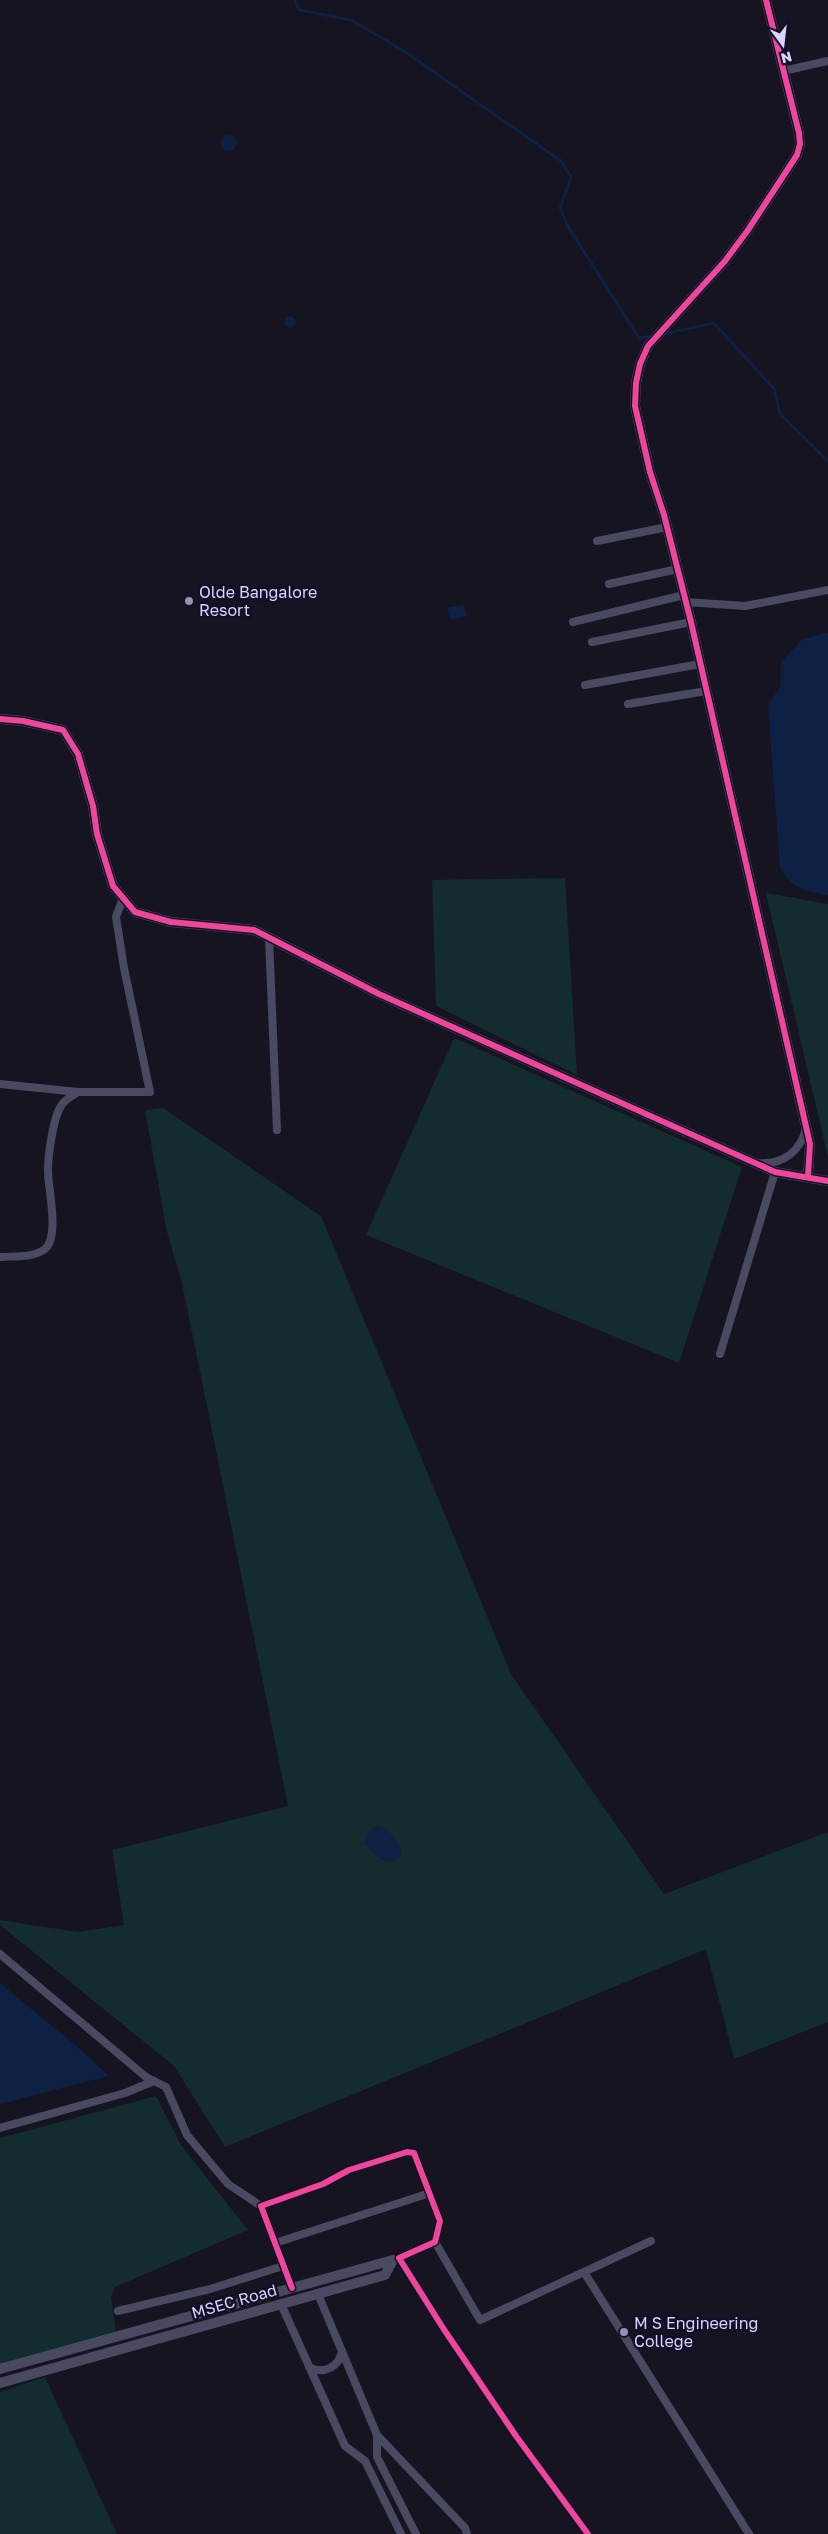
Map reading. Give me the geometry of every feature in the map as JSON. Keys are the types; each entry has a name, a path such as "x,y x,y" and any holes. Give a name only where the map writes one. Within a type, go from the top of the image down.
{"street":[{"path":"766,0 800,138 797,156 725,261 648,346 640,364 636,383 636,406 650,472 667,527 691,622 810,1144 808,1176"},
{"path":"784,71 828,61"},
{"path":"597,540 667,527"},
{"path":"609,584 678,569"},
{"path":"573,622 685,599 745,606 828,590"},
{"path":"592,642 691,622"},
{"path":"585,685 700,664"},
{"path":"628,704 706,692"},
{"path":"0,719 23,721 63,730 78,754 94,806 97,834 113,886 135,912 171,922 254,930 396,1002 754,1163 775,1172 808,1176 828,1181"},
{"path":"0,1084 78,1092 150,1092 124,968 116,917 123,898"},
{"path":"269,938 277,1130"},
{"path":"0,1256 36,1253 47,1247 50,1242 52,1228 48,1169 56,1118 61,1105 78,1092"},
{"path":"754,1163 768,1164 786,1158 801,1142 806,1128"},
{"path":"720,1354 775,1172"},
{"path":"0,1954 146,2077 166,2087 184,2131 226,2181 261,2206 292,2288"},
{"path":"0,2128 125,2093 154,2081"},
{"path":"261,2206 323,2184 350,2170 408,2152 414,2153 440,2221 435,2242 480,2320 651,2241"},
{"path":"275,2243 430,2193"},
{"path":"435,2242 396,2259 510,2428 588,2534"},
{"name":"MSEC Road","path":"0,2369 396,2259"},
{"name":"MSEC Road","path":"0,2383 385,2275 396,2259"},
{"path":"118,2311 210,2289 284,2266"},
{"path":"584,2272 748,2534"},
{"path":"318,2294 377,2435 465,2528 467,2534"},
{"path":"281,2304 345,2446 365,2461 401,2534"},
{"path":"89,2344 93,2356"},
{"path":"309,2367 319,2370 329,2369 336,2364 342,2351"},
{"path":"377,2435 377,2457 416,2534"}],"green space":[{"path":"565,878 577,1075 436,1006 432,880"},
{"path":"766,893 828,904 828,1157"},
{"path":"454,1038 742,1167 679,1363 366,1235"},
{"path":"163,1108 321,1216 511,1674 664,1894 828,1832 828,2022 734,2059 706,1949 225,2147 174,2066 0,1925 0,1920 78,1932 124,1925 112,1850 288,1806 182,1283 167,1232 145,1110"},
{"path":"156,2096 181,2145 248,2230 115,2287 111,2297 116,2332 0,2365 0,2138"},
{"path":"45,2377 117,2534 0,2534 0,2392"}],"water":[{"path":"226,135 232,135 237,140 235,149 226,151 221,146 221,140"},
{"path":"292,316 295,317 295,327 288,328 285,327 284,320 285,317"},
{"path":"464,605 467,616 450,620 447,608"},
{"path":"828,633 828,895 794,885 780,868 768,705 781,686 781,663 801,640"},
{"path":"376,1826 394,1836 399,1845 401,1856 395,1860 385,1861 376,1856 364,1843 366,1834"},
{"path":"0,1983 80,2049 109,2076 0,2104"}],"waterway":[{"path":"295,0 299,10 351,20 404,51 561,161 571,177 560,208 569,228 639,338 652,336"},
{"path":"663,334 714,323 774,389 780,414 828,461"}],"cycle path":[{"path":"766,0 799,133 800,144 797,155 748,230 725,261 648,346 640,364 636,383 635,406 650,472 664,515 691,622 810,1144 808,1176"},
{"path":"0,719 23,721 63,730 78,754 93,806 97,834 113,886 135,912 171,922 254,930 379,994 775,1172 828,1181"},
{"path":"292,2288 261,2206 323,2184 349,2170 407,2152 414,2153 440,2221 435,2242 399,2258 443,2328 516,2436 588,2534"}],"place":[{"name":"Olde Bangalore Resort","path":"189,601"},
{"name":"M S Engineering College","path":"624,2332"}]}
